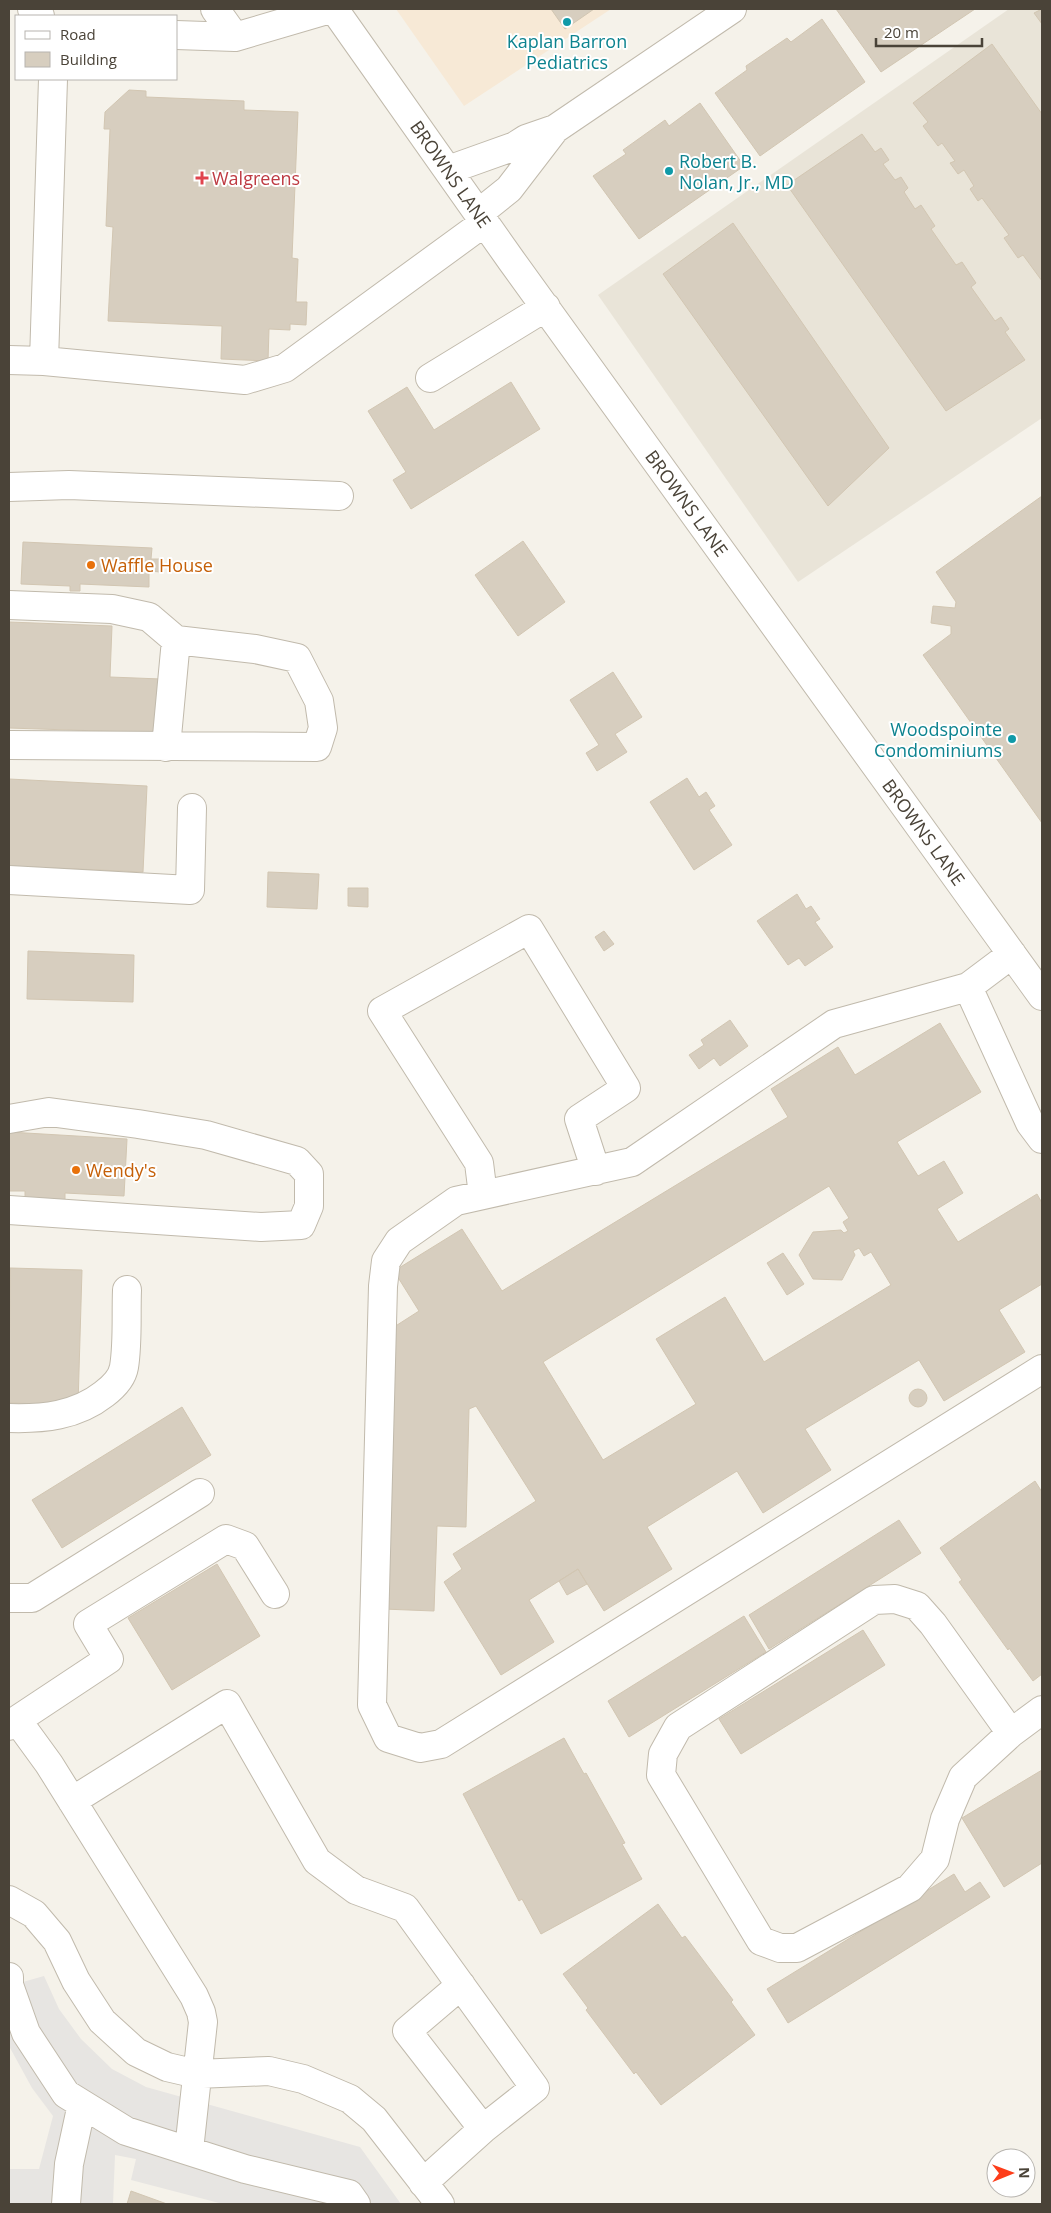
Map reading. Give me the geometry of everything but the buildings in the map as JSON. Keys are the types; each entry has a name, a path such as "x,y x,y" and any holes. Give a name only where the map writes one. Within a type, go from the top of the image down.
{"street":[{"path":"215,9 235,37"},
{"path":"178,35 235,37 332,9"},
{"name":"BROWNS LANE","path":"332,9 1042,996"},
{"path":"448,170 515,146 526,139 555,129 732,9"},
{"path":"44,361 53,80"},
{"path":"9,360 44,361 245,380 285,368 482,218 509,189 555,129"},
{"path":"430,378 546,307"},
{"path":"9,487 69,485 339,496"},
{"path":"9,605 112,609 149,617 176,640 255,649 297,658 319,701 323,728 317,747 9,745"},
{"path":"166,747 176,640"},
{"path":"9,880 190,890 192,808"},
{"path":"483,1195 479,1163 382,1011 529,929 626,1088 579,1119 596,1171"},
{"path":"1012,954 968,987 834,1024 632,1162 456,1201 399,1241 386,1261 383,1286 372,1705 388,1738 420,1748 441,1744 1042,1369"},
{"path":"968,987 1030,1123 1042,1139"},
{"path":"9,1119 49,1112 206,1135 266,1151 297,1161 309,1174 309,1206 301,1225 261,1227 9,1210"},
{"path":"9,1418 36,1419 71,1413 91,1404 115,1386 124,1369 127,1290"},
{"path":"9,1598 32,1598 200,1493"},
{"path":"189,2150 203,2022 202,2012 194,1996 72,1801 13,1723 109,1659 88,1624 226,1539 245,1546 276,1594"},
{"path":"1011,1734 933,1624 917,1606 895,1599 874,1600 678,1727 663,1754 661,1775 761,1941 780,1948 797,1948 910,1888 935,1859 945,1819 963,1777 1011,1734 1042,1710"},
{"path":"72,1801 227,1704 317,1861 356,1890 405,1908 536,2088 483,2129 423,2183"},
{"path":"9,1900 34,1914 57,1940 76,1981 102,2021 136,2052 166,2067 197,2074 269,2071 303,2079 350,2099 374,2119 440,2204"},
{"path":"9,1977 9,1986 26,2032 66,2094 126,2131 189,2150 245,2170 350,2194 356,2204"},
{"path":"461,1985 407,2031 483,2129"},
{"path":"66,2204 69,2164 82,2104"}],"shaded area":[{"path":"396,9 611,9 464,106"},
{"path":"1009,9 1042,9 1042,418 798,582 598,295"},
{"path":"44,1976 59,2009 81,2039 112,2069 146,2087 360,2147 401,2204 223,2204 131,2180 136,2159 115,2155 113,2204 9,2204 10,2169 39,2169 53,2116 32,2088 9,2046 9,1986"}],"place":[{"name":"Kaplan Barron Pediatrics","path":"567,22"},
{"name":"Robert B. Nolan, Jr., MD","path":"669,171"},
{"name":"Walgreens","path":"202,178"},
{"name":"Waffle House","path":"91,565"},
{"name":"Woodspointe Condominiums","path":"1012,739"},
{"name":"Wendy's","path":"76,1170"}]}
